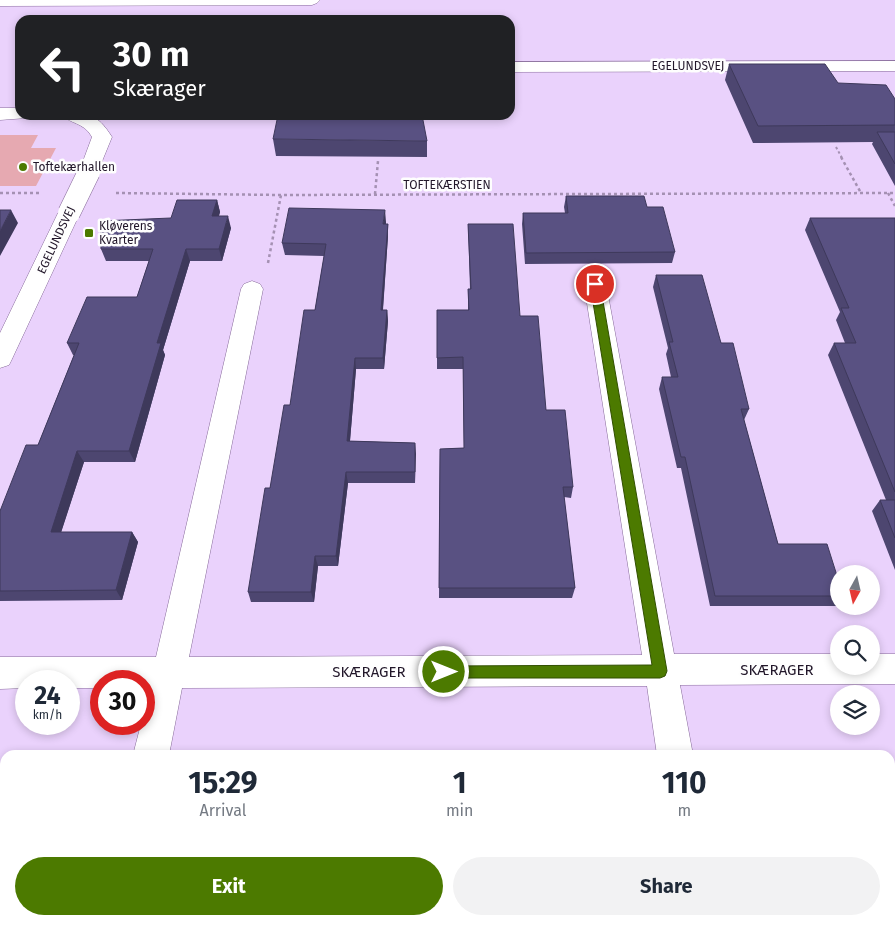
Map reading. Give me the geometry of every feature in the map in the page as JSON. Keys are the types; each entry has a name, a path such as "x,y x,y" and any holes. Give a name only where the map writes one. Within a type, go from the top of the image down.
{"street":[{"path":"0,1 312,0"},
{"name":"EGELUNDSVEJ","path":"515,67 895,66"},
{"path":"0,114 15,114"},
{"path":"88,120 94,120"},
{"name":"EGELUNDSVEJ","path":"2,350 69,213 102,137 91,121"},
{"path":"595,284 674,750"},
{"path":"152,750 252,289"},
{"name":"SKÆRAGER","path":"0,674 895,669"}],"path":[{"path":"836,147 860,193"},
{"path":"375,194 378,161"},
{"path":"0,193 48,193"},
{"name":"TOFTEKÆRSTIEN","path":"107,193 281,195 895,193"},
{"path":"888,193 895,206"},
{"path":"587,194 589,203"},
{"path":"252,289 266,274 281,195"}],"shaded area":[{"name":"Toftekærhallen","path":"0,135 38,135 31,148 56,148 36,186 0,186"}],"building":[{"path":"729,64 825,64 838,83 886,85 895,99 895,125 758,126"},
{"path":"277,120 423,120 427,141 273,139"},
{"path":"877,132 895,132 895,164"},
{"path":"566,196 644,196 647,207 663,207 675,252 526,253 523,213 568,213"},
{"path":"177,200 217,200 212,216 228,216 219,249 186,249 157,343 161,343 129,451 77,451 51,532 132,532 116,590 0,591 0,511 26,445 38,445 79,343 67,343 87,297 137,297 153,249 101,249 100,221 171,218"},
{"path":"289,208 385,210 383,224 388,224 381,310 387,310 383,358 355,358 347,441 415,443 415,472 346,472 336,556 315,556 311,592 248,592 265,488 270,488 284,405 290,405 304,310 315,310 326,244 282,243"},
{"path":"0,210 11,210 0,231"},
{"path":"810,218 895,218 895,492 834,343 856,343 841,308 849,308"},
{"path":"468,224 513,224 520,316 538,316 546,410 565,410 573,487 563,487 575,588 439,588 440,449 464,448 463,357 437,358 437,310 469,310 468,289 471,289"},
{"path":"656,275 702,275 721,343 733,343 749,409 741,409 778,544 827,544 834,565 830,565 830,596 715,596 685,457 681,457 662,377 678,377 669,342 673,342"},
{"path":"880,500 895,500 895,538"}],"place":[{"name":"Toftekærhallen","path":"23,167"},
{"name":"Kløverens Kvarter","path":"89,233"}],"route":[{"path":"444,672 660,671 595,284"}]}
